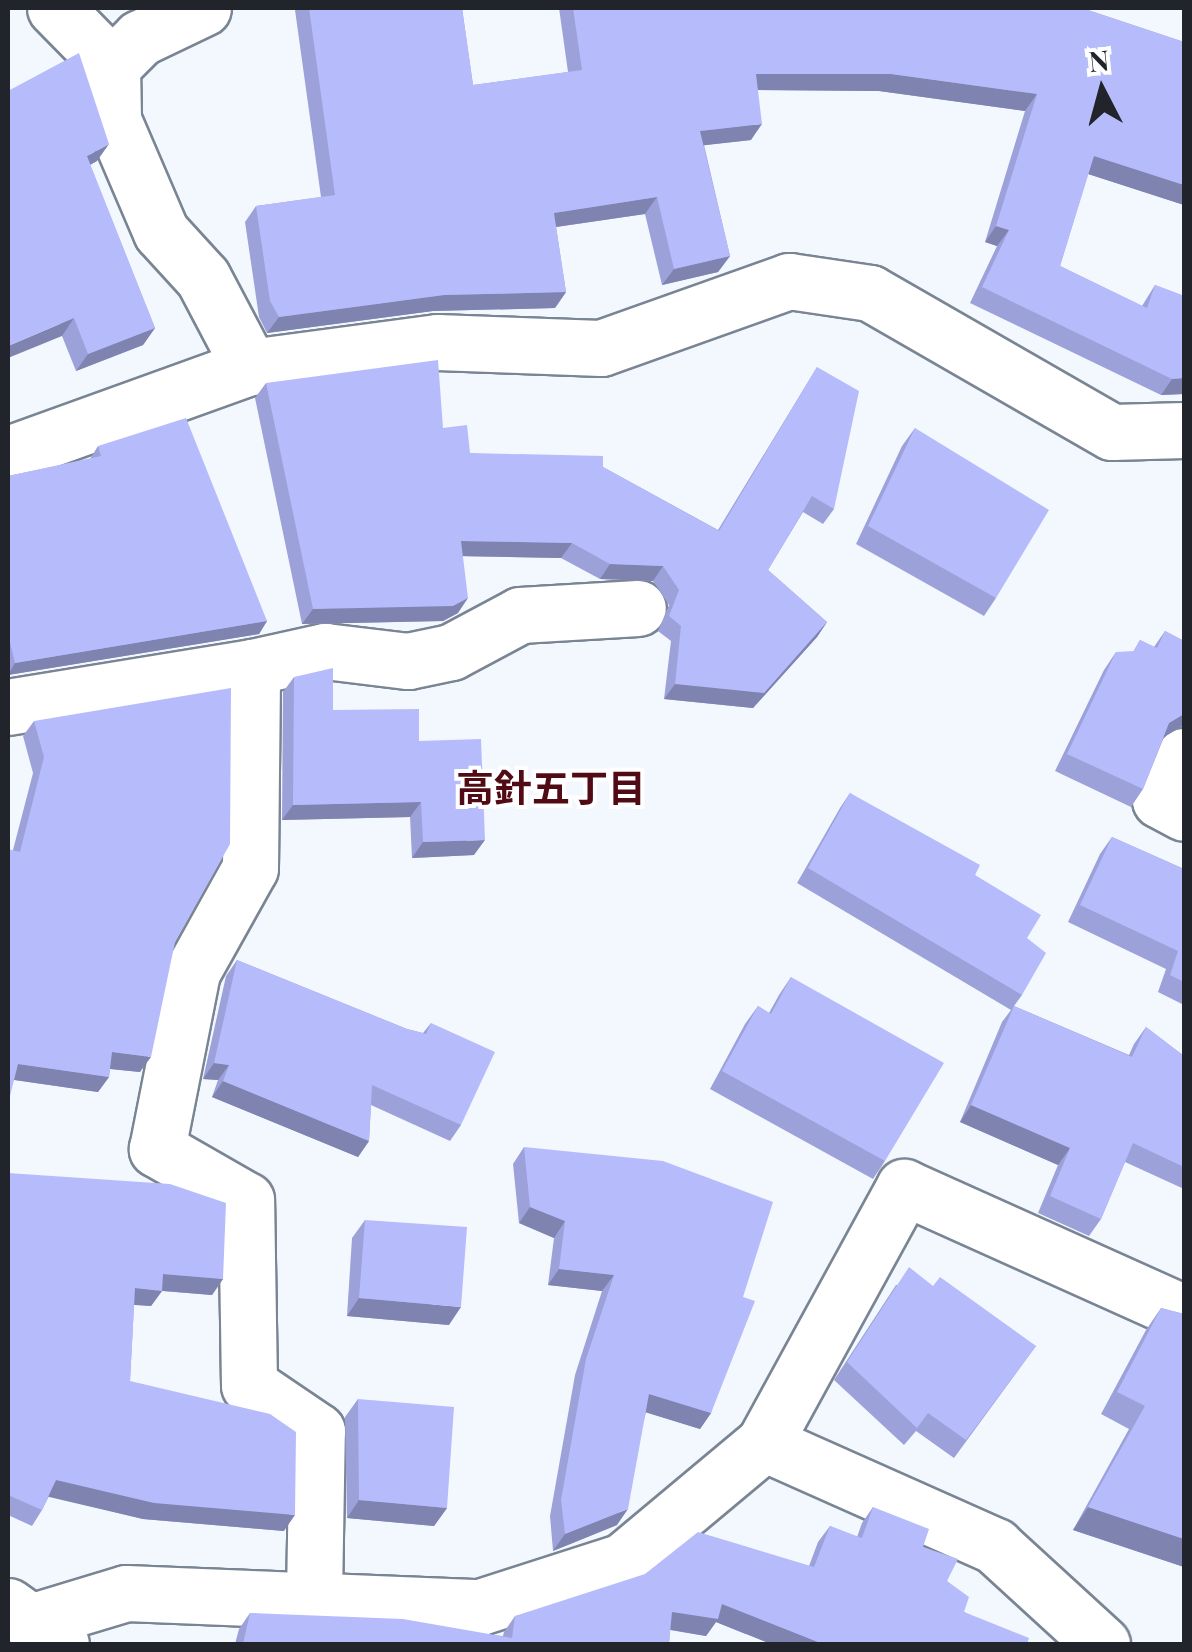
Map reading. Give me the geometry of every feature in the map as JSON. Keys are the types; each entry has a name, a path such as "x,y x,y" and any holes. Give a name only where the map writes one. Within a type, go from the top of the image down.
{"street":[{"path":"55,8 112,66 113,120 161,232 203,278 250,367"},
{"path":"112,66 140,38 203,8"},
{"path":"8,454 250,367 438,342 601,348 789,281 870,292 1112,432 1184,430"},
{"path":"8,707 252,667 325,651 408,661 451,652 520,614 638,608"},
{"path":"252,667 250,868 192,972 157,1149 246,1200 249,1385 317,1431 314,1595"},
{"path":"1184,756 1160,800 1184,814"},
{"path":"33,1624 126,1593 314,1595 480,1607 623,1561 764,1444 904,1188 1184,1314"},
{"path":"764,1444 996,1546 1102,1644"}],"building":[{"path":"309,8 462,8 473,85 582,70 573,8 1082,8 1184,42 1184,185 1094,156 1060,266 1147,308 1155,285 1184,296 1184,378 1172,379 982,287 1009,230 996,226 1037,94 891,74 756,74 762,124 700,131 730,256 674,269 657,197 554,213 566,292 444,295 279,317 270,301 256,206 335,195"},
{"path":"79,53 109,144 87,156 155,328 88,354 74,318 8,346 8,91"},
{"path":"438,360 443,428 467,425 470,453 603,456 603,467 719,531 817,367 859,391 834,509 812,496 768,570 827,622 764,693 675,684 681,626 669,616 679,590 663,566 610,564 572,543 461,541 468,598 453,606 313,609 266,383"},
{"path":"186,418 267,621 15,663 8,634 8,476 101,456 98,446"},
{"path":"915,428 1049,510 996,598 868,526"},
{"path":"1165,631 1184,641 1184,714 1169,723 1143,789 1067,754 1116,652 1134,651 1140,640 1157,648"},
{"path":"333,668 333,710 419,709 419,741 481,739 485,840 423,842 421,802 293,805 294,677"},
{"path":"231,688 230,844 175,942 151,1057 112,1052 109,1077 18,1064 8,1104 8,849 20,852 44,757 34,721"},
{"path":"850,793 980,865 975,875 1041,915 1027,938 1046,953 1022,995 808,868"},
{"path":"1112,837 1184,869 1184,982 1170,975 1178,951 1080,905"},
{"path":"237,960 407,1029 426,1034 431,1023 495,1052 461,1125 372,1085 369,1141 223,1081 229,1065 214,1063"},
{"path":"791,977 944,1063 885,1161 722,1071 758,1006 771,1014"},
{"path":"1014,1006 1132,1057 1146,1027 1184,1056 1184,1167 1133,1143 1101,1219 1050,1196 1070,1148 971,1105"},
{"path":"524,1147 663,1161 773,1202 743,1297 755,1301 711,1413 649,1394 628,1509 565,1534 561,1500 586,1359 614,1275 559,1269 565,1221 530,1207"},
{"path":"8,1173 170,1184 226,1203 223,1279 163,1274 162,1291 135,1288 130,1381 270,1414 296,1432 295,1515 154,1503 56,1480 42,1510 8,1495"},
{"path":"365,1220 467,1227 461,1307 359,1298"},
{"path":"909,1267 933,1286 940,1277 1036,1346 966,1440 928,1413 917,1428 847,1362"},
{"path":"1161,1308 1184,1314 1184,1539 1088,1507 1145,1406 1117,1392"},
{"path":"358,1399 454,1407 447,1508 359,1500"},
{"path":"873,1507 929,1529 923,1547 958,1559 947,1581 969,1597 964,1612 1029,1638 1027,1644 823,1644 722,1604 718,1619 672,1612 669,1644 243,1644 250,1613 403,1619 512,1638 515,1616 645,1574 698,1532 814,1567 830,1526 862,1538"}],"district":[{"name":"高針五丁目","path":"551,787"}]}
